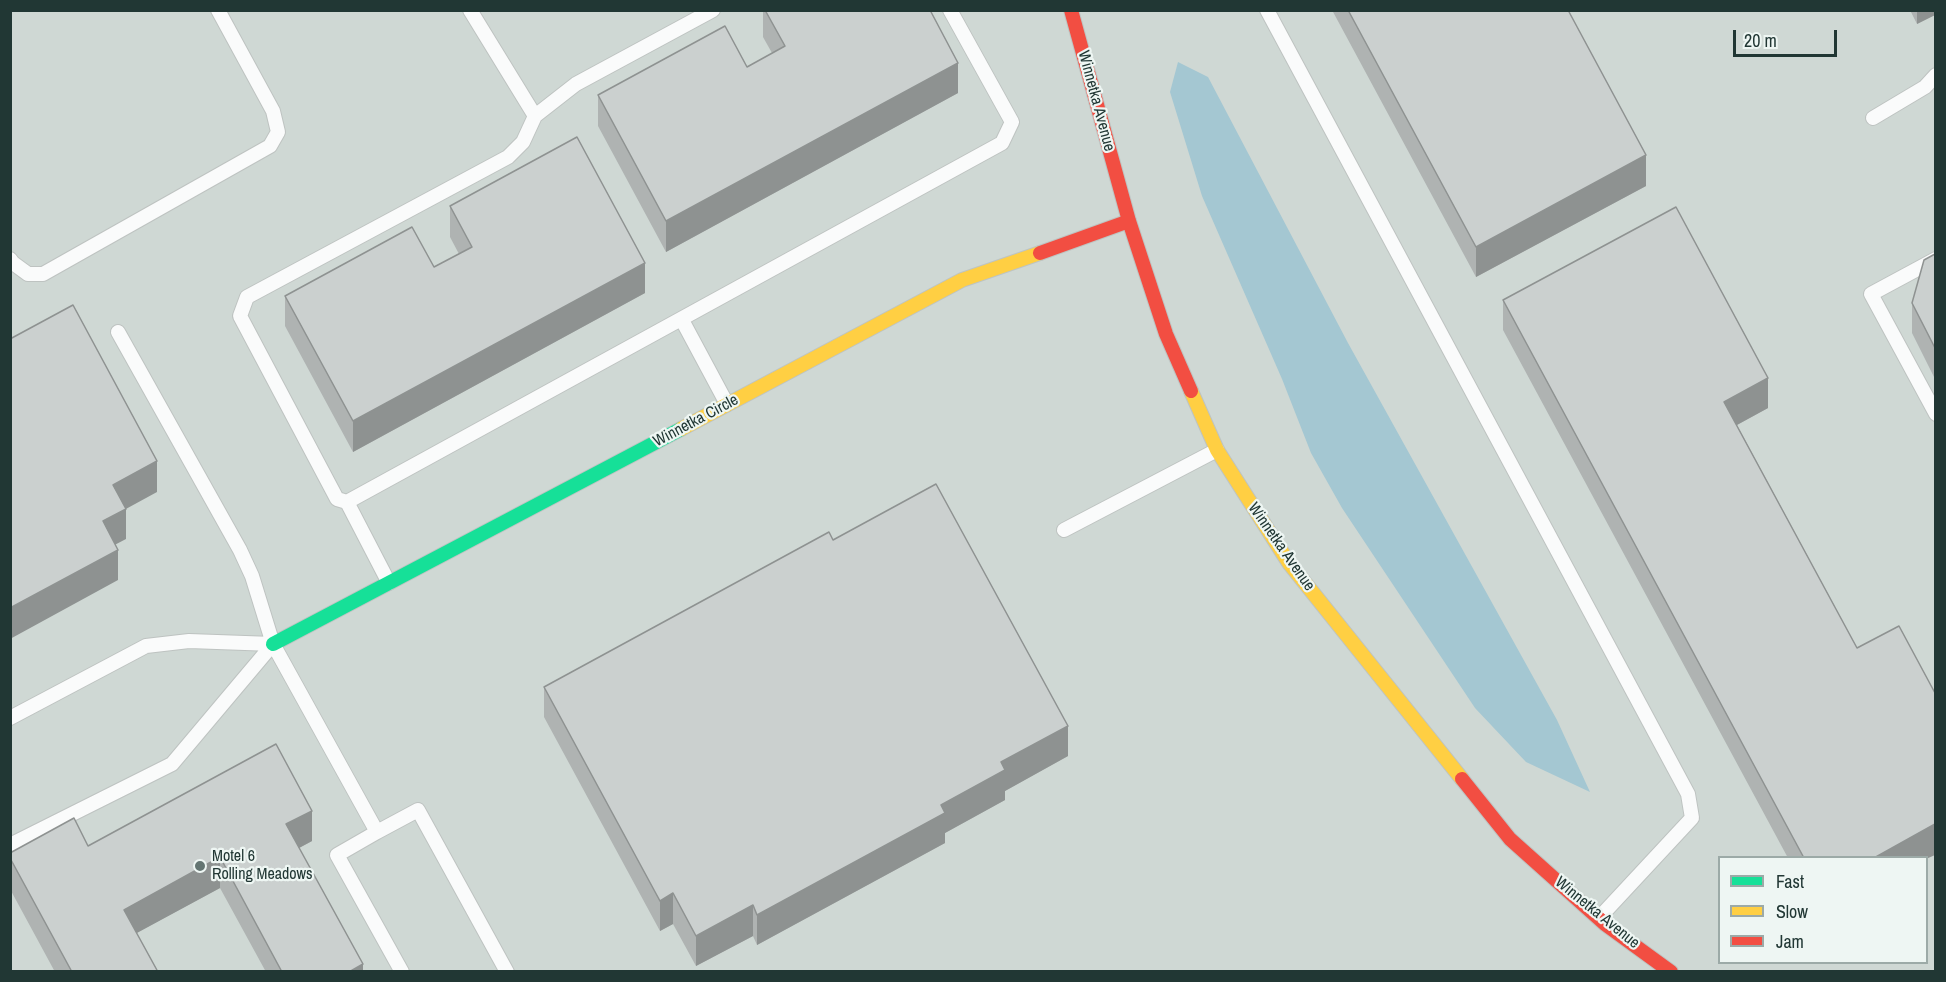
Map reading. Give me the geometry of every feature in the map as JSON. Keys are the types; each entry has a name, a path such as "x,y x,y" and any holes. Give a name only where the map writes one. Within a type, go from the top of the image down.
{"street":[{"name":"Winnetka Avenue","path":"1071,10 1129,220 1166,333 1217,450 1289,563 1510,839 1599,918 1671,972"},
{"name":"Winnetka Circle","path":"273,644 962,280 1129,220"}],"lane":[{"path":"10,259 28,274 43,274 270,146 278,132 273,111 218,10"},
{"path":"470,10 535,116"},
{"path":"713,10 576,84 535,116 523,142 508,157 247,297 240,316 337,499 347,502 1002,143 1012,122 950,10"},
{"path":"1267,10 1688,794 1692,818 1599,918"},
{"path":"1873,118 1925,87 1935,75"},
{"path":"1935,259 1871,294 1935,414"},
{"path":"682,320 727,404"},
{"path":"118,332 240,550 252,576 273,644 377,832"},
{"path":"1064,530 1217,450"},
{"path":"347,502 389,583"},
{"path":"10,718 146,646 189,640 273,644"},
{"path":"10,845 172,764 273,644"},
{"path":"402,972 337,855 418,810 507,972"}],"shaded area":[{"path":"10,11 1935,11 1935,971 11,971"}],"water":[{"path":"1178,62 1208,77 1348,343 1557,720 1590,792 1526,762 1475,708 1342,508 1311,453 1282,379 1202,196 1170,92"}],"building":[{"path":"765,10 930,10 958,63 666,221 598,95 725,26 747,67 785,46"},
{"path":"1348,10 1568,10 1646,155 1476,247"},
{"path":"577,137 645,263 353,421 285,296 412,227 434,267 472,247 450,206"},
{"path":"1676,207 1768,378 1724,402 1857,648 1899,626 1935,693 1935,824 1878,856 1803,856 1503,300"},
{"path":"1935,254 1935,348 1912,303 1924,260"},
{"path":"73,305 157,461 113,485 126,509 103,521 118,550 10,608 10,339"},
{"path":"936,484 1068,726 1001,762 1005,770 941,805 945,813 757,915 753,905 696,936 673,893 660,901 544,687 829,532 833,540"},
{"name":"Motel 6 Rolling Meadows","path":"276,744 312,811 286,824 363,964 349,972 282,972 220,857 124,910 158,972 72,972 10,858 10,853 74,818 88,846"}],"traffic: fast":[{"path":"273,644 681,429"}],"traffic: slow":[{"path":"681,429 962,280 1040,253"},
{"path":"1191,391 1217,450 1289,563 1462,779"}],"traffic: jam":[{"path":"1071,10 1129,221 1166,334 1191,391"},
{"path":"1040,253 1129,221"},
{"path":"1462,779 1510,839 1605,924 1671,972"}],"place":[{"name":"Motel 6 Rolling Meadows","path":"200,866"}]}
